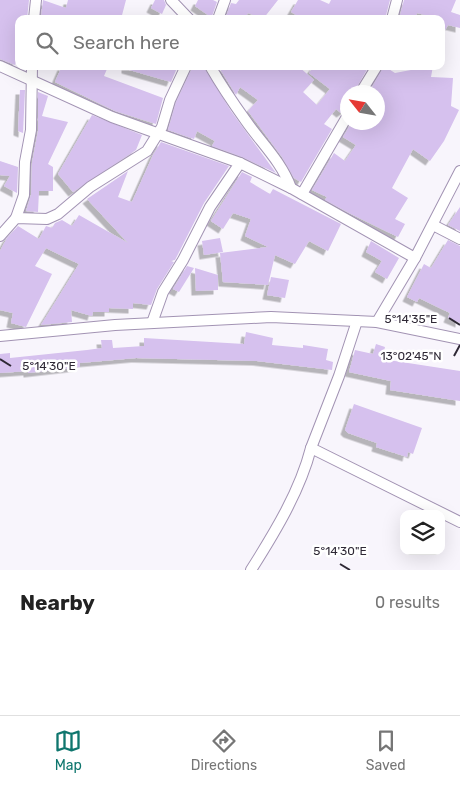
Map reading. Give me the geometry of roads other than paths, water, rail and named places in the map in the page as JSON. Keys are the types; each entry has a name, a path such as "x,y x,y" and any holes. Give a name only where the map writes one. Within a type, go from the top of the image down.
{"street":[{"path":"34,15 36,0"},
{"path":"171,0 185,15"},
{"path":"219,15 225,0"},
{"path":"393,15 396,0"},
{"path":"0,66 112,117 240,163 291,188 415,258"},
{"path":"0,236 16,218 24,195 25,162 32,120 32,70"},
{"path":"16,218 47,219 58,214 90,187 147,151 157,134 184,70"},
{"path":"212,70 246,122 280,164 291,188"},
{"path":"365,85 375,70"},
{"path":"302,194 340,129"},
{"path":"152,323 163,292 183,260 210,207 240,163"},
{"path":"377,322 415,258 460,171"},
{"path":"432,225 460,239"},
{"path":"0,336 152,323 271,317 377,322 460,339"},
{"path":"251,570 305,470 310,448 339,376 358,321"},
{"path":"310,448 460,522"}]}
